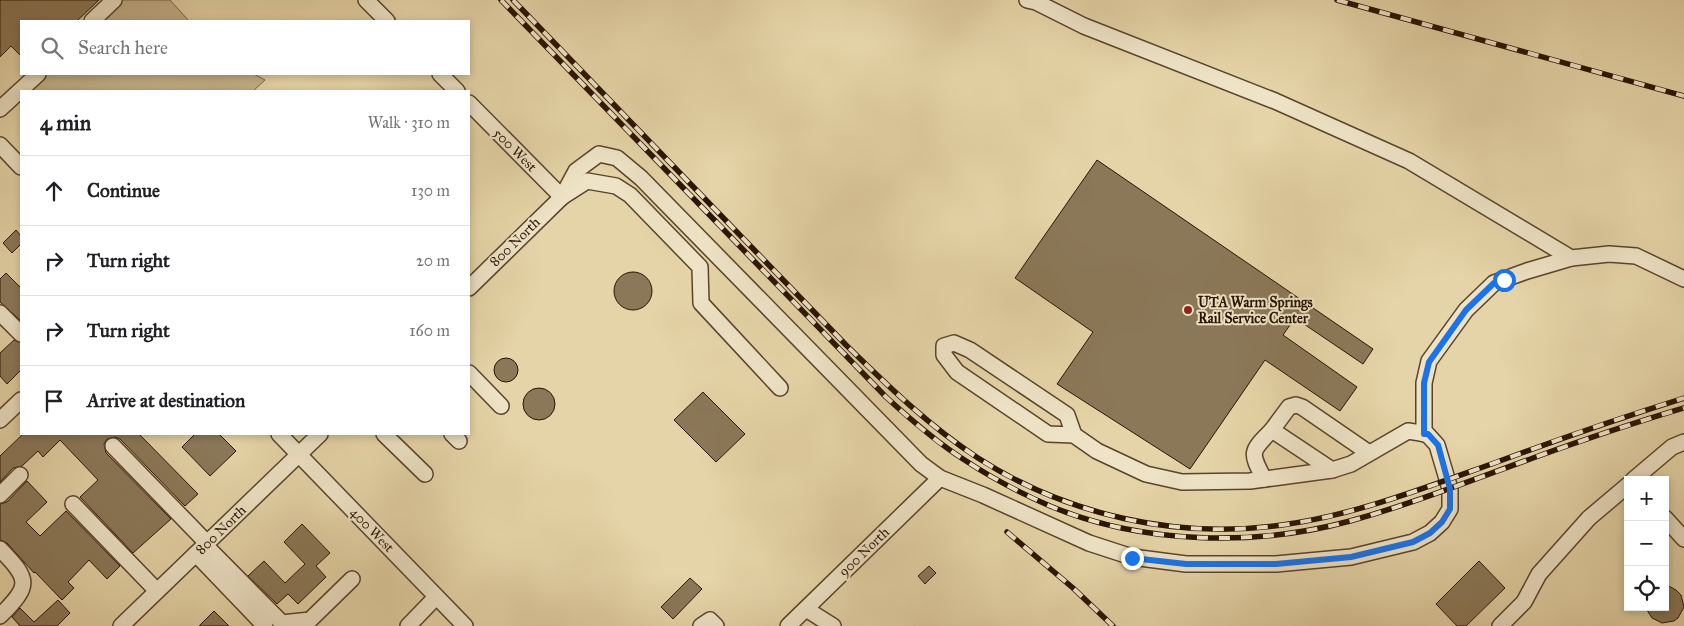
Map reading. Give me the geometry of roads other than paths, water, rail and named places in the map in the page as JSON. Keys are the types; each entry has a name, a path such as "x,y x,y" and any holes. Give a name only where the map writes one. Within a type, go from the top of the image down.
{"street":[{"path":"93,20 114,0"},
{"path":"366,0 387,20"},
{"path":"1027,0 1036,2 1084,26 1275,101 1409,161 1571,258"},
{"path":"21,90 37,75"},
{"path":"441,75 456,90"},
{"path":"0,109 20,91"},
{"name":"500 West","path":"470,104 562,197"},
{"path":"0,145 20,166"},
{"path":"562,197 576,171 599,154 617,158 641,178 921,464 940,478 983,494 1089,543 1132,558 1186,564 1276,564 1351,557 1413,542 1430,533 1442,522 1450,509 1450,489 1438,445 1428,434 1408,432 1352,464 1332,470 1250,481 1182,482 1146,474 1097,451 1074,435 1048,434 957,372 944,355 944,346 954,343 970,350 1067,415 1074,435"},
{"path":"562,197 587,181 616,186 630,195 700,267 701,303 780,388"},
{"name":"800 North","path":"470,287 562,197"},
{"path":"1424,434 1424,383 1429,362 1466,310 1494,283 1571,258 1609,254 1636,256 1684,279"},
{"path":"0,313 20,333"},
{"path":"470,374 501,406"},
{"path":"0,420 20,401"},
{"path":"1264,479 1253,458 1254,451 1288,407 1296,405 1302,407 1369,453"},
{"path":"1272,430 1332,470"},
{"name":"400 West","path":"280,435 464,626"},
{"name":"800 North","path":"122,626 319,435"},
{"path":"385,435 425,474"},
{"path":"1638,476 1672,447 1684,442"},
{"path":"113,446 203,547 265,626"},
{"path":"0,495 20,475"},
{"name":"900 North","path":"788,626 940,478"},
{"path":"1500,626 1524,602 1539,574 1589,518 1624,487"},
{"path":"73,504 157,591"},
{"path":"1668,521 1684,539"},
{"path":"203,547 282,623 310,620 352,579"},
{"path":"0,549 17,566 21,573 22,581 22,591 17,600 0,616"},
{"path":"408,626 436,597"},
{"path":"806,609 833,626"},
{"path":"701,626 710,620 716,626"}],"railway":[{"path":"501,0 886,397 904,413 943,445 973,466 1016,490 1050,506 1085,519 1122,528 1198,538 1276,535 1314,529 1350,521 1396,507 1589,438 1684,408"},
{"path":"513,0 846,345 909,405 960,446 1012,478 1048,495 1085,508 1163,525 1203,529 1243,529 1310,520 1391,499 1684,398"},
{"path":"1337,0 1684,96"},
{"path":"1007,532 1073,588 1113,626"}],"place":[{"name":"UTA Warm Springs Rail Service Center","path":"1188,310"}]}
